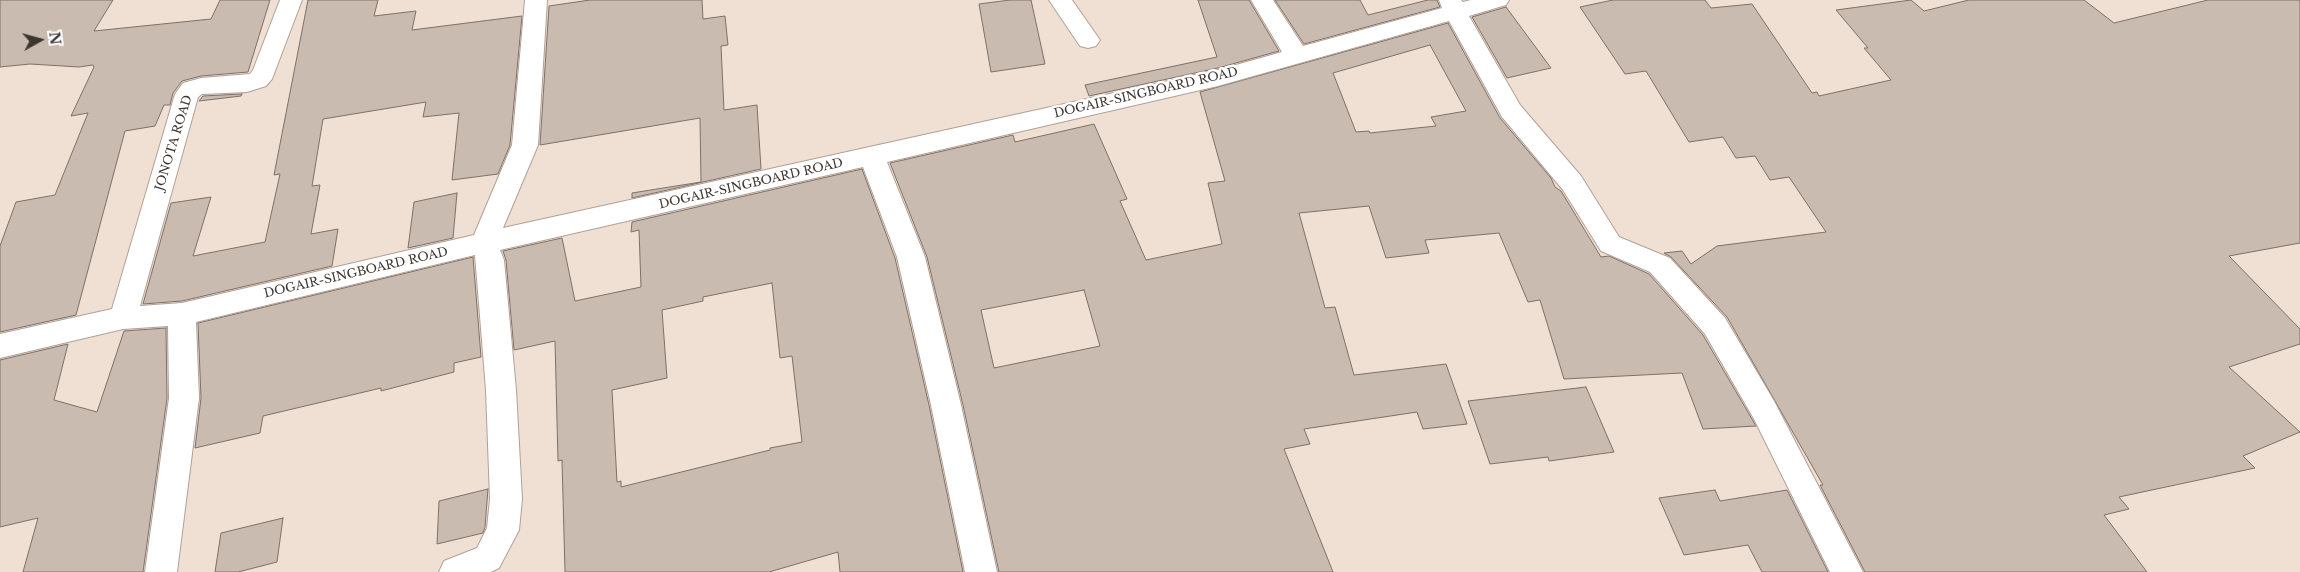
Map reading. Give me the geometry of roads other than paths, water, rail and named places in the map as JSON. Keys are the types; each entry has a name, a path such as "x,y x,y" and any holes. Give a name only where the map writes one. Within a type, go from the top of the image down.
{"street":[{"name":"JONOTA ROAD","path":"123,318 187,94 192,89 201,86 248,84 258,80 264,74 291,0"},
{"path":"454,572 488,558 503,530 506,499 501,390 494,334 490,260 484,243 525,145 536,0"},
{"path":"1060,0 1088,40"},
{"path":"1262,0 1296,55"},
{"name":"DOGAIR-SINGBOARD ROAD","path":"0,346 123,318 182,314 484,243 1218,78 1453,5 1498,0"},
{"path":"1453,5 1470,41 1511,111 1572,182 1610,244 1660,265 1714,326 1764,410 1847,572"},
{"path":"872,157 911,257 946,404 981,572"},
{"path":"161,572 184,398 182,314"}]}
